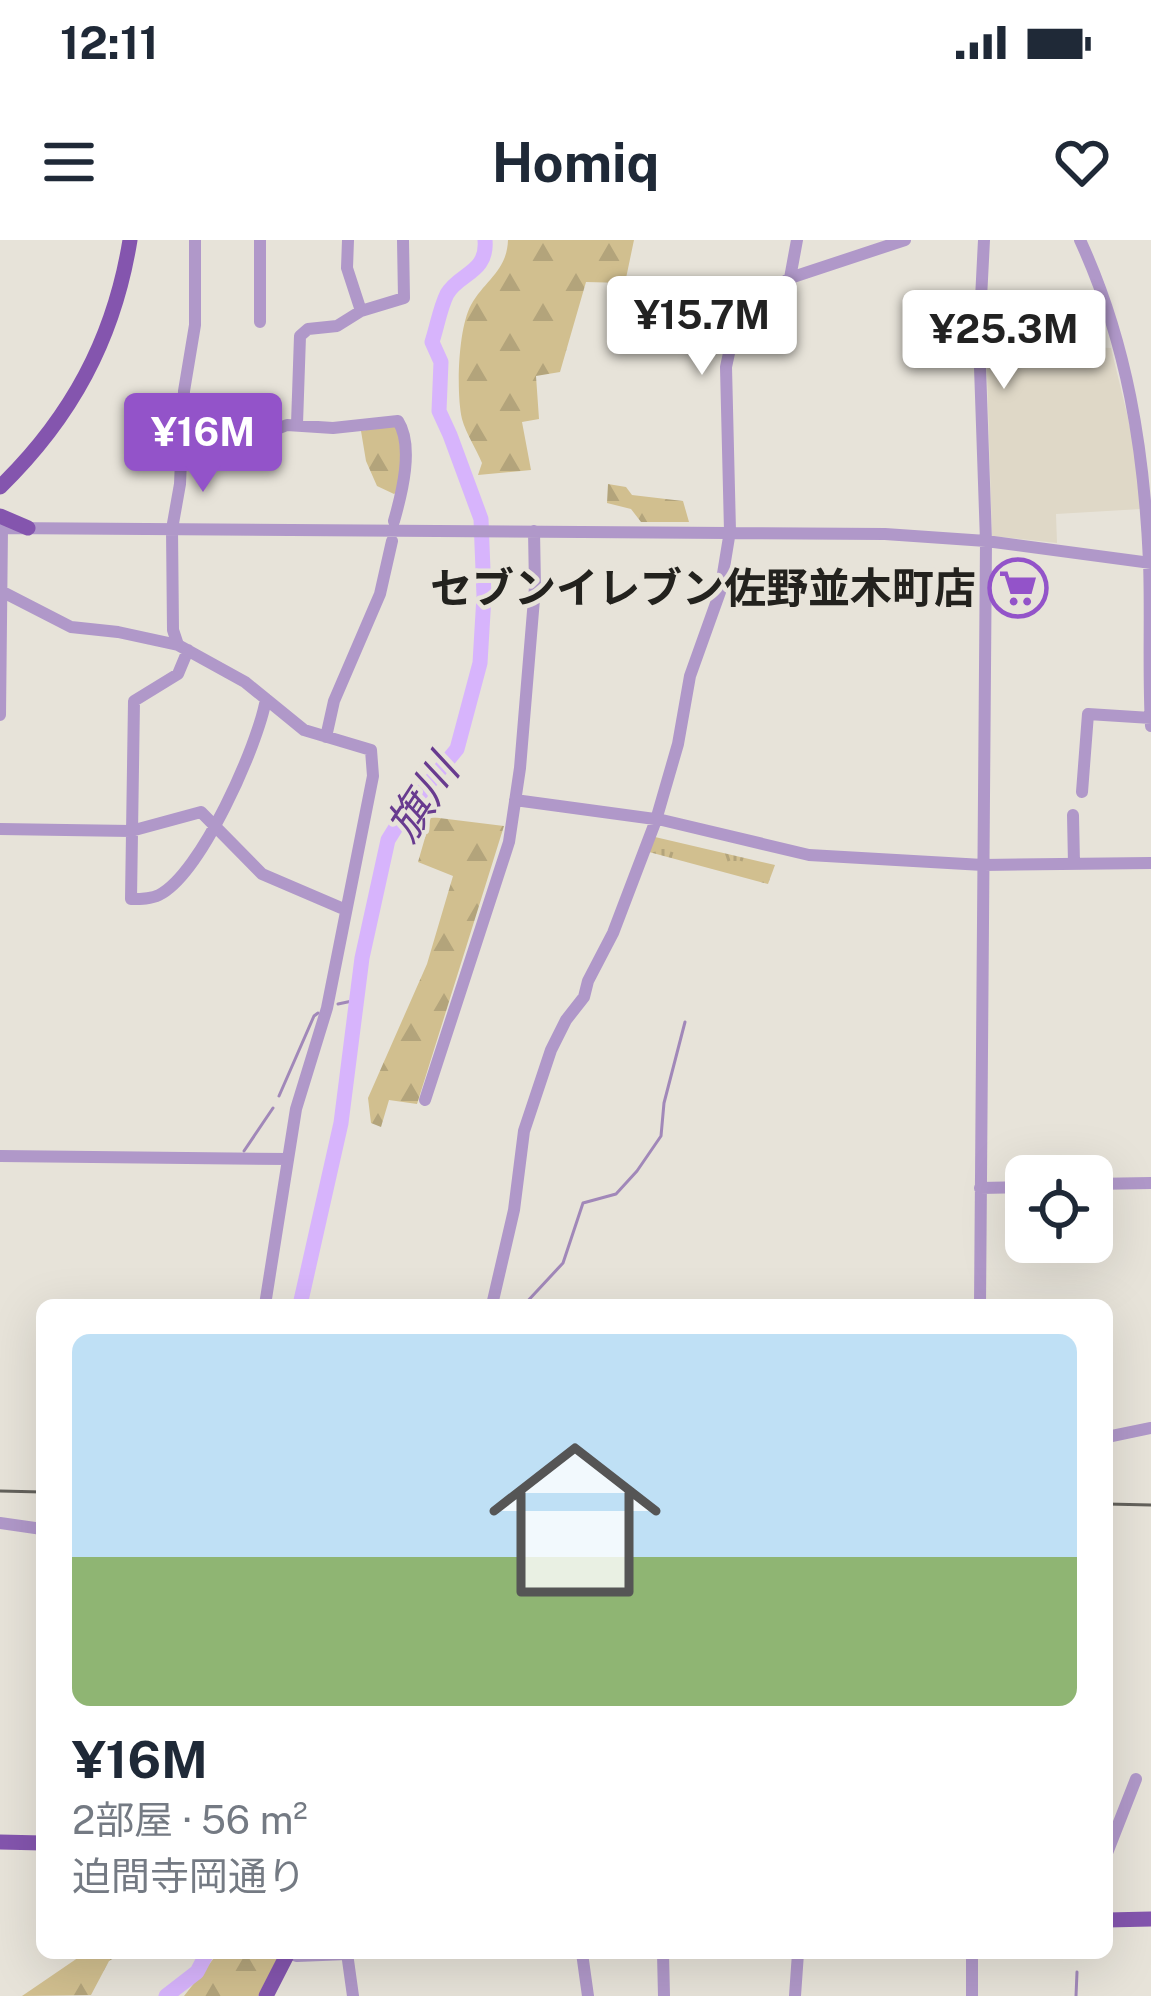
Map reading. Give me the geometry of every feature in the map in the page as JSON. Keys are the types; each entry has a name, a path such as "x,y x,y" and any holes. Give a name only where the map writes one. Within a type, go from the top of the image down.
{"main road":[{"path":"0,487 50,435 87,377 115,310 130,240"},
{"path":"1,524 28,527"},
{"path":"0,1842 36,1843"},
{"path":"1113,1920 1151,1918"},
{"path":"266,1996 285,1959"}],"street":[{"path":"195,240 195,325 172,529 172,618 183,648 178,674 134,701 131,899 157,897 170,887 214,825 254,746 266,699"},
{"path":"260,240 260,322"},
{"path":"348,240 347,268 361,311"},
{"path":"297,424 300,336 308,328 338,326 361,311 404,298 403,240"},
{"path":"790,278 797,240"},
{"path":"493,1299 514,1210 524,1131 551,1050 584,997 656,820 678,744 690,676 720,592 730,531 728,348 734,330 755,300 790,278 905,240"},
{"path":"980,1299 986,541 979,338 984,240"},
{"path":"1080,240 1122,352 1142,457 1150,563 1151,722 1088,714 1082,791"},
{"path":"180,457 213,454 267,430 297,424 333,428 398,421 404,432 404,455 402,493 394,521"},
{"path":"0,715 1,524"},
{"path":"28,527 730,531 986,541 1150,563"},
{"path":"425,1100 495,890 515,800 536,587 533,531"},
{"path":"326,737 334,701 380,594 392,541"},
{"path":"1,591 70,627 118,632 183,648 266,699 295,725 364,746 374,759 328,1007 296,1109 266,1299"},
{"path":"515,800 656,820 804,855 983,865 1151,863"},
{"path":"0,829 131,831 196,812 262,874 346,910"},
{"path":"1073,814 1074,864"},
{"path":"0,1156 288,1160"},
{"path":"1113,1184 1151,1184"},
{"path":"980,1188 1005,1187"},
{"path":"1113,1436 1151,1428"},
{"path":"0,1523 36,1528"},
{"path":"1113,1838 1136,1779"},
{"path":"348,1959 353,1996"},
{"path":"583,1959 588,1996"},
{"path":"663,1959 664,1996"},
{"path":"795,1996 798,1959"},
{"path":"972,1959 972,1996"}],"shaded area":[{"path":"986,341 1111,348 1137,455 1141,509 1056,514 1057,543 992,536"}],"green space":[{"path":"508,240 634,240 625,283 586,282 560,372 536,376 539,419 522,422 531,470 478,475 482,463 460,407 461,344 471,305 500,268"},
{"path":"394,425 402,435 400,490 394,494 377,486 361,431"},
{"path":"608,484 626,487 632,495 683,501 689,522 641,522 631,509 607,503"},
{"path":"431,817 504,826 417,1104 389,1100 381,1127 371,1123 368,1098 427,964 453,876 418,862"},
{"path":"655,837 775,865 768,884 649,852"},
{"path":"76,1959 112,1959 91,1995 22,1996"},
{"path":"213,1959 277,1959 258,1996 184,1996"}],"waterway":[{"name":"旗川","path":"301,1299 341,1123 362,958 388,840 457,749 480,663 481,519 439,411 441,362 432,342 447,294 482,259 485,240"},
{"path":"338,1004 357,1000"},
{"path":"279,1096 318,1013"},
{"path":"530,1299 563,1263 583,1203 616,1194 661,1136 664,1103 685,1022"},
{"path":"244,1151 273,1108"},
{"name":"旗川","path":"166,1996 197,1972 204,1959"},
{"path":"1076,1996 1077,1972"}],"railway":[{"path":"0,1491 36,1492"},
{"path":"1113,1504 1151,1505"}],"place":[{"name":"セブンイレブン佐野並木町店","path":"1018,588"}]}
